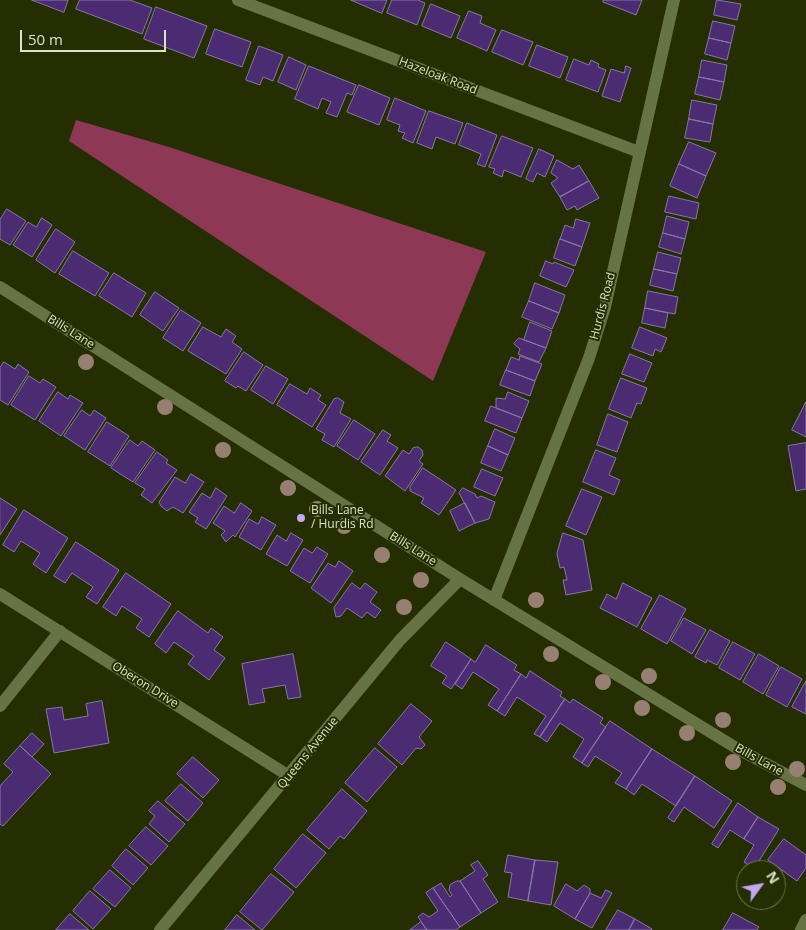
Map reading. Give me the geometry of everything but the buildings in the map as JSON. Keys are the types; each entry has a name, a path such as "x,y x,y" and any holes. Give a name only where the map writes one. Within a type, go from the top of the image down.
{"street":[{"name":"Hazeloak Road","path":"238,0 639,152"},
{"name":"Hurdis Road","path":"494,600 589,358 605,307 674,0"},
{"name":"Bills Lane","path":"0,288 494,600 738,749 806,785"},
{"name":"Queens Avenue","path":"160,930 400,640 460,579"},
{"name":"Oberon Drive","path":"0,594 289,776"},
{"path":"0,706 60,632"},
{"path":"801,930 806,920"}],"shaded area":[{"path":"76,120 169,147 486,252 433,381 69,141"}],"place":[{"name":"Bills Lane / Hurdis Rd","path":"301,518"}]}
